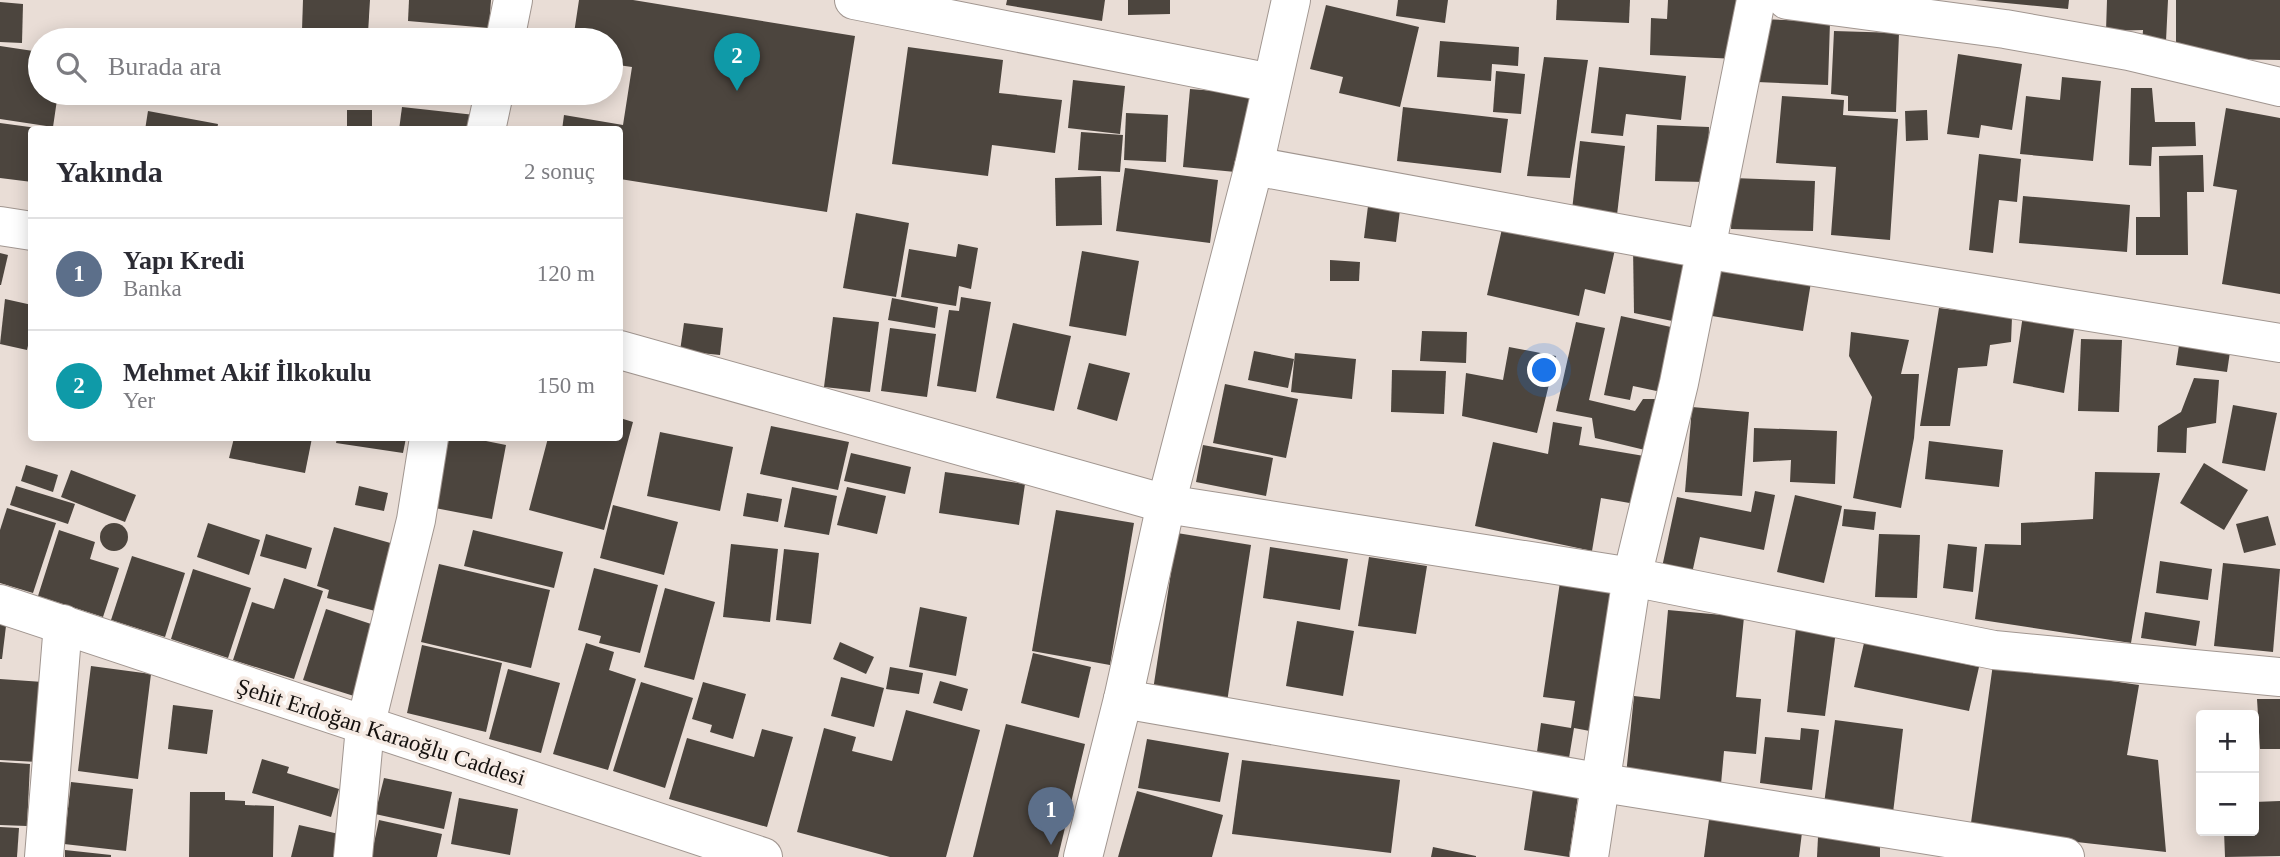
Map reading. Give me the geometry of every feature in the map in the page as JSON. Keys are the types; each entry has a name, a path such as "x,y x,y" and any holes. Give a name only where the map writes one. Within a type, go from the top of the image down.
{"street":[{"path":"507,28 513,0"},
{"path":"853,0 1271,83"},
{"path":"1083,857 1123,699 1166,505 1254,166 1292,0"},
{"path":"1589,857 1603,783 1632,577 1679,383 1756,0"},
{"path":"1787,0 2005,29 2129,51 2280,87"},
{"path":"487,126 491,105"},
{"path":"1254,166 1704,249 2280,343"},
{"path":"0,226 28,231"},
{"path":"623,351 1166,505 1632,577 1994,650 2280,677"},
{"path":"353,857 365,727 416,520 429,441"},
{"name":"Şehit Erdoğan Karaoğlu Caddesi","path":"0,604 727,851 763,857"},
{"path":"44,857 63,624"},
{"path":"1123,699 1603,783 2065,857"}],"building":[{"path":"303,0 370,0 368,28 302,28"},
{"path":"409,0 491,0 489,28 408,21"},
{"path":"579,0 633,0 855,36 827,212 623,179 623,126 563,126 564,115 623,125 632,67 623,66 623,28 575,28"},
{"path":"1007,0 1105,0 1102,21 1006,5"},
{"path":"1128,0 1170,0 1170,14 1128,15"},
{"path":"1398,0 1448,0 1445,23 1396,16"},
{"path":"1557,0 1630,0 1629,23 1556,20"},
{"path":"1668,0 1740,0 1737,59 1650,55 1651,18 1667,19"},
{"path":"1975,0 2069,0 2068,9"},
{"path":"2107,0 2168,0 2166,41 2142,44 2143,30 2106,31"},
{"path":"2176,0 2280,0 2280,60 2220,59 2176,44"},
{"path":"0,2 23,4 22,43 0,42"},
{"path":"1326,5 1419,27 1400,107 1339,93 1343,77 1310,69"},
{"path":"1760,19 1830,22 1828,85 1757,82"},
{"path":"1834,31 1899,33 1896,112 1848,111 1848,96 1831,94"},
{"path":"1440,41 1519,47 1518,66 1492,64 1491,81 1437,77"},
{"path":"0,46 28,50 28,105 56,105 53,126 0,119"},
{"path":"908,47 1003,60 999,93 1062,100 1055,153 992,145 988,176 892,164"},
{"path":"1958,54 2022,64 2012,130 1981,125 1979,138 1947,134"},
{"path":"1544,57 1588,60 1570,178 1527,176"},
{"path":"1599,67 1686,76 1681,120 1626,114 1623,136 1591,133"},
{"path":"1496,71 1525,74 1521,114 1493,112"},
{"path":"2062,77 2101,81 2093,161 2020,154 2026,96 2060,100"},
{"path":"1073,80 1125,86 1120,134 1068,128"},
{"path":"2131,88 2152,88 2155,122 2195,122 2196,146 2152,147 2151,166 2129,165"},
{"path":"1190,89 1253,94 1246,173 1183,167"},
{"path":"1782,96 1844,100 1843,115 1898,119 1890,240 1831,235 1836,167 1776,163"},
{"path":"402,107 475,115 474,126 400,126"},
{"path":"1403,107 1508,119 1501,173 1397,161"},
{"path":"2226,108 2280,118 2280,294 2222,284 2237,190 2213,186"},
{"path":"347,110 372,110 372,126 347,126"},
{"path":"1927,110 1928,140 1906,141 1905,111"},
{"path":"148,111 218,124 218,126 146,126"},
{"path":"1126,113 1168,115 1166,162 1124,160"},
{"path":"0,123 28,127 28,182 0,178"},
{"path":"1657,125 1709,127 1707,182 1655,181"},
{"path":"1081,132 1123,135 1120,172 1078,170"},
{"path":"1580,141 1625,146 1617,215 1572,210"},
{"path":"1979,154 2021,159 2017,202 1999,200 1993,253 1969,250"},
{"path":"2203,155 2204,192 2187,192 2188,255 2136,255 2136,217 2160,217 2159,156"},
{"path":"1125,168 1218,180 1210,243 1116,231"},
{"path":"1101,176 1102,225 1056,226 1055,178"},
{"path":"1733,178 1815,181 1813,231 1731,229"},
{"path":"2023,196 2130,205 2127,252 2019,243"},
{"path":"1368,206 1400,210 1396,242 1364,238"},
{"path":"856,213 909,223 896,297 843,288"},
{"path":"1504,220 1616,245 1605,294 1585,289 1579,316 1487,295"},
{"path":"958,244 978,248 971,289 959,286 956,306 901,297 909,249 956,257"},
{"path":"1633,247 1695,257 1682,323 1634,313"},
{"path":"1082,251 1139,261 1126,336 1069,326"},
{"path":"0,253 8,255 1,285 0,285"},
{"path":"1330,260 1360,262 1359,281 1330,281"},
{"path":"1721,261 1812,276 1803,331 1712,316"},
{"path":"961,297 991,302 976,392 937,386 949,310 959,311"},
{"path":"892,298 938,307 935,328 888,320"},
{"path":"5,299 28,304 27,350 0,344"},
{"path":"1939,308 2012,317 2011,342 1990,345 1987,366 1958,368 1950,426 1920,426"},
{"path":"2023,315 2075,323 2064,393 2013,383"},
{"path":"1621,316 1680,329 1666,393 1633,386 1630,400 1604,395"},
{"path":"833,317 879,322 870,392 824,387"},
{"path":"1576,322 1605,328 1589,400 1635,411 1643,399 1658,399 1645,450 1595,438 1592,418 1556,411"},
{"path":"684,323 723,328 720,355 680,351"},
{"path":"1013,323 1071,336 1054,411 996,398"},
{"path":"890,328 936,334 927,397 881,391"},
{"path":"1422,331 1467,332 1466,363 1420,361"},
{"path":"1851,332 1909,340 1901,374 1919,374 1914,438 1901,508 1853,498 1872,397 1849,356"},
{"path":"2081,339 2122,340 2119,412 2078,411"},
{"path":"2179,345 2230,352 2227,372 2176,365"},
{"path":"1509,347 1556,356 1537,433 1462,416 1466,373 1503,380"},
{"path":"1254,351 1294,359 1288,388 1248,380"},
{"path":"1295,353 1356,359 1352,399 1291,392"},
{"path":"1089,363 1130,373 1117,421 1077,409"},
{"path":"1392,370 1446,371 1444,414 1391,412"},
{"path":"2194,378 2219,380 2216,423 2187,428 2186,453 2157,452 2158,426 2181,412"},
{"path":"1225,384 1298,399 1286,458 1213,443"},
{"path":"2233,405 2277,413 2265,471 2222,463"},
{"path":"1692,407 1749,412 1742,496 1685,492"},
{"path":"623,419 633,422 604,530 529,510 547,441 623,441"},
{"path":"1553,422 1582,427 1579,445 1650,457 1641,505 1601,498 1592,551 1475,526 1493,442 1548,454"},
{"path":"771,426 849,442 838,490 760,474"},
{"path":"1754,428 1837,431 1835,484 1790,482 1791,460 1753,462"},
{"path":"660,432 733,447 720,511 647,496"},
{"path":"233,441 311,441 305,473 229,458"},
{"path":"336,441 405,441 403,453"},
{"path":"448,441 486,441 506,445 492,519 435,508"},
{"path":"1929,441 2003,450 1999,487 1925,479"},
{"path":"1203,445 1273,458 1266,496 1196,482"},
{"path":"851,453 911,467 905,494 844,481"},
{"path":"2204,463 2248,490 2224,530 2180,503"},
{"path":"26,465 58,475 53,492 21,481"},
{"path":"71,470 136,495 125,522 61,497"},
{"path":"945,472 1025,484 1019,525 939,513"},
{"path":"2095,472 2160,473 2131,643 1975,619 1985,544 2021,545 2021,523 2093,519"},
{"path":"16,486 75,504 68,524 10,505"},
{"path":"359,486 388,493 384,511 355,505"},
{"path":"792,487 837,496 829,535 784,527"},
{"path":"847,487 886,496 877,534 837,525"},
{"path":"1755,491 1775,495 1764,550 1700,537 1691,578 1661,572 1677,497 1751,512"},
{"path":"747,493 782,499 778,522 743,516"},
{"path":"1795,495 1842,506 1824,583 1777,572"},
{"path":"613,505 678,522 664,575 600,558"},
{"path":"7,508 56,523 33,593 0,583 0,530"},
{"path":"1844,509 1876,512 1874,530 1842,526"},
{"path":"1056,510 1134,523 1110,665 1032,651"},
{"path":"2268,516 2276,545 2244,553 2236,524"},
{"path":"114,523 124,527 128,537 124,547 114,551 104,547 100,537 104,527"},
{"path":"208,523 260,540 249,575 197,557"},
{"path":"334,527 394,544 375,611 327,598 329,590 317,586"},
{"path":"59,530 95,542 90,559 119,568 103,617 38,596"},
{"path":"473,530 563,552 554,588 464,566"},
{"path":"1177,533 1251,545 1227,702 1153,690"},
{"path":"266,534 312,548 306,569 260,556"},
{"path":"1879,534 1920,535 1917,598 1875,597"},
{"path":"731,544 778,549 770,622 723,617"},
{"path":"1948,544 1977,547 1973,592 1943,588"},
{"path":"1270,547 1348,559 1340,610 1263,598"},
{"path":"784,549 819,553 811,624 776,620"},
{"path":"132,556 185,573 165,637 111,620"},
{"path":"1369,557 1427,566 1416,634 1358,626"},
{"path":"2160,561 2212,569 2208,600 2156,593"},
{"path":"2223,563 2280,569 2273,652 2214,646"},
{"path":"439,564 550,590 531,668 421,642"},
{"path":"594,568 658,585 640,653 599,643 601,636 578,630"},
{"path":"193,569 251,588 228,658 171,639"},
{"path":"284,578 323,591 294,679 233,660 252,602 274,609"},
{"path":"1560,582 1618,587 1595,732 1574,728 1568,764 1536,759 1541,723 1571,728 1575,701 1543,697"},
{"path":"665,588 715,602 694,680 644,667"},
{"path":"920,607 967,617 956,676 909,667"},
{"path":"326,609 377,626 354,696 303,680"},
{"path":"1668,610 1744,617 1736,697 1761,699 1756,754 1724,751 1721,784 1626,775 1634,696 1660,699"},
{"path":"2145,612 2200,621 2196,646 2141,638"},
{"path":"1297,621 1354,631 1343,696 1286,686"},
{"path":"0,624 6,626 2,659 0,659"},
{"path":"1796,627 1836,631 1825,716 1787,712"},
{"path":"840,642 874,657 866,674 833,659"},
{"path":"586,643 614,652 609,670 636,679 608,770 553,754"},
{"path":"1864,643 1979,667 1969,711 1854,687"},
{"path":"422,645 502,663 486,732 407,713"},
{"path":"1033,653 1091,667 1079,718 1021,703"},
{"path":"1993,664 2139,685 2127,755 2158,760 2166,852 1970,830"},
{"path":"91,666 151,674 138,779 78,771"},
{"path":"890,667 923,673 919,694 886,689"},
{"path":"508,669 560,683 541,753 489,739"},
{"path":"841,677 884,688 874,727 831,716"},
{"path":"0,679 43,682 38,762 0,760"},
{"path":"940,681 968,689 962,711 933,703"},
{"path":"641,682 693,698 665,788 613,771"},
{"path":"703,682 746,694 733,739 710,732 712,725 692,719"},
{"path":"2257,699 2280,699 2280,749 2260,749"},
{"path":"173,705 213,710 207,754 168,749"},
{"path":"906,710 980,730 946,857 890,857 797,832 824,728 856,737 852,751 892,761"},
{"path":"1835,720 1903,729 1893,813 1824,804"},
{"path":"1006,724 1085,744 1058,857 973,857"},
{"path":"1801,728 1819,730 1812,790 1760,783 1765,737 1800,740"},
{"path":"762,729 793,737 767,827 669,799 687,738 754,757"},
{"path":"1147,739 1229,753 1220,802 1138,788"},
{"path":"262,759 289,767 287,773 339,789 331,817 252,793"},
{"path":"1242,760 1400,780 1391,853 1232,834"},
{"path":"0,762 30,764 27,826 0,825"},
{"path":"384,778 452,792 444,829 375,814"},
{"path":"71,782 133,789 126,851 64,844"},
{"path":"1533,789 1578,796 1569,857 1524,850"},
{"path":"1137,791 1223,815 1212,857 1118,857"},
{"path":"190,792 225,792 225,800 245,801 245,805 274,806 273,857 189,857"},
{"path":"459,798 518,809 510,855 451,844"},
{"path":"2280,801 2280,856 2225,857 2224,836 2259,836 2259,802"},
{"path":"1710,812 1803,824 1799,857 1704,857"},
{"path":"379,820 442,834 437,857 371,857"},
{"path":"299,825 339,834 333,857 291,857"},
{"path":"0,827 19,828 17,857 0,857"},
{"path":"1818,837 1880,840 1880,857 1817,857"},
{"path":"1433,847 1476,856 1476,857 1431,857"},
{"path":"65,850 111,855 111,857 65,857"}],"place":[{"name":"Mehmet Akif İlkokulu","path":"737,91"},
{"name":"Yapı Kredi","path":"1051,845"}]}
